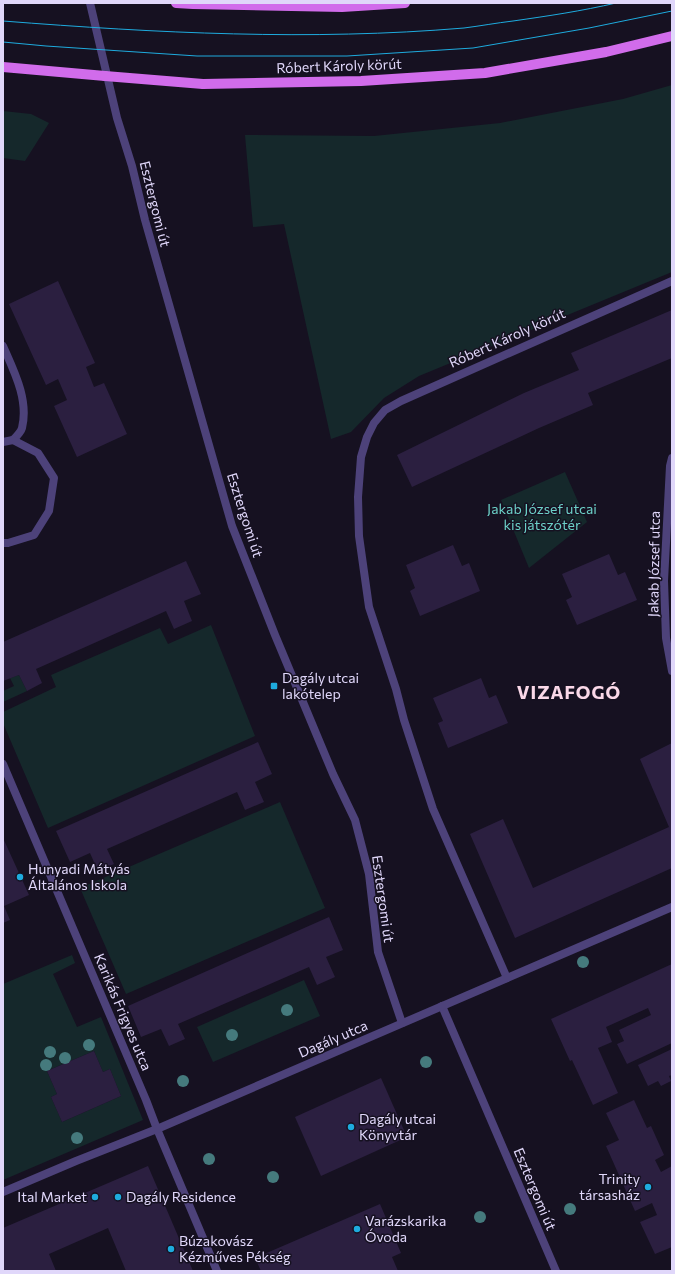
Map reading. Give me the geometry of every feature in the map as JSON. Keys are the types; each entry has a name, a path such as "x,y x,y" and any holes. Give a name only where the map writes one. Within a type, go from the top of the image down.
{"main road":[{"path":"176,3 342,7 405,3"},
{"name":"Róbert Károly körút","path":"3,67 203,84 361,81 485,73 606,52 672,36"}],"street":[{"name":"Esztergomi út","path":"90,3 117,118 132,166 144,220 232,526 290,672 333,774 355,820 370,874 378,952 402,1023"},
{"name":"Róbert Károly körút","path":"506,978 433,809 369,607 359,536 358,497 361,456 367,437 374,423 385,410 401,401 672,281"},
{"path":"3,346 18,380 24,409 22,429 13,440"},
{"path":"3,442 13,440 38,453 54,478 49,511 34,536 3,543"},
{"name":"Jakab József utca","path":"672,458 670,466 664,581 666,638 672,671"},
{"name":"Karikás Frigyes utca","path":"3,764 217,1271"},
{"name":"Dagály utca","path":"3,1192 157,1129 672,907"},
{"name":"Esztergomi út","path":"442,1006 556,1271"}],"green space":[{"path":"672,85 672,272 419,376 384,398 351,432 331,439 284,224 253,227 245,135 374,136 500,123 623,99"},
{"path":"3,111 31,114 49,123 25,161 3,158"},
{"name":"Jakab József utcai kis játszótér","path":"565,472 587,522 529,568 501,500"},
{"path":"211,625 255,736 48,828 3,723 3,712 56,687 51,675 160,628 168,644"},
{"path":"19,675 27,691 3,702 3,691 14,686 10,678"},
{"path":"280,802 325,908 126,994 80,888"},
{"path":"72,955 75,963 53,974 77,1027 101,1017 143,1120 3,1180 3,984","holes":["94,1051 103,1072 110,1069 121,1096 62,1122 51,1097 57,1094 47,1071"]},
{"path":"304,980 320,1016 213,1062 197,1027"}],"building":[{"path":"58,281 95,363 86,367 94,387 104,383 127,434 77,457 54,406 67,400 58,379 46,385 9,304"},
{"path":"672,310 672,358 588,393 593,405 539,428 412,487 397,455 524,393 579,370 571,353"},
{"path":"453,545 462,566 469,563 480,591 420,616 410,591 415,588 406,565"},
{"path":"609,554 618,575 625,572 637,600 577,625 566,600 572,597 562,574"},
{"path":"186,561 201,594 184,601 192,621 174,629 166,611 36,669 42,683 27,691 19,675 3,681 3,642"},
{"path":"481,678 489,698 496,695 508,723 448,748 438,723 443,721 433,698"},
{"path":"258,742 272,774 255,782 264,802 245,810 237,792 107,849 114,864 98,871 90,853 70,862 56,831"},
{"path":"672,743 672,868 515,938 470,834 503,819 533,888 669,827 640,759"},
{"path":"3,838 29,895 4,906 10,920 3,923"},
{"path":"329,917 343,950 326,957 335,977 317,985 309,967 178,1024 185,1039 169,1046 161,1029 141,1037 128,1006"},
{"path":"672,964 672,1043 627,1064 617,1044 624,1041 619,1030 651,1015 648,1008 606,1027 612,1042 598,1048 618,1093 593,1105 572,1060 570,1061 551,1019"},
{"path":"672,1049 672,1075 669,1076 671,1081 661,1086 658,1081 648,1086 638,1065"},
{"path":"94,1051 103,1072 110,1069 121,1096 62,1122 51,1097 57,1094 47,1071"},
{"name":"Dagály utcai Könyvtár","path":"381,1078 407,1137 321,1176 295,1117"},
{"name":"Trinity társasház","path":"634,1100 647,1128 651,1126 664,1155 655,1160 661,1172 672,1166 672,1247 655,1254 640,1222 657,1215 652,1203 635,1211 606,1146 619,1140 606,1113"},
{"name":"Dagály Residence","path":"148,1166 193,1271 126,1271 108,1228 49,1254 56,1271 3,1271 3,1228"},
{"name":"Varázskarika Óvoda","path":"380,1204 401,1253 392,1257 398,1271 261,1271 255,1258"}],"tram line":[{"path":"3,21 176,32 291,35 349,34 464,28 565,13 616,3"},
{"path":"3,42 197,56 347,56 473,48 589,28 672,11"}],"place":[{"name":"Dagály utcai lakótelep","path":"274,686"},
{"name":"Hunyadi Mátyás Általános Iskola","path":"20,877"},
{"name":"Dagály utcai Könyvtár","path":"351,1127"},
{"name":"Trinity társasház","path":"648,1187"},
{"name":"Ital Market","path":"95,1197"},
{"name":"Dagály Residence","path":"118,1197"},
{"name":"Varázskarika Óvoda","path":"357,1229"},
{"name":"Búzakovász Kézműves Pékség","path":"171,1249"}],"district":[{"name":"VIZAFOGÓ","path":"569,693"}]}
